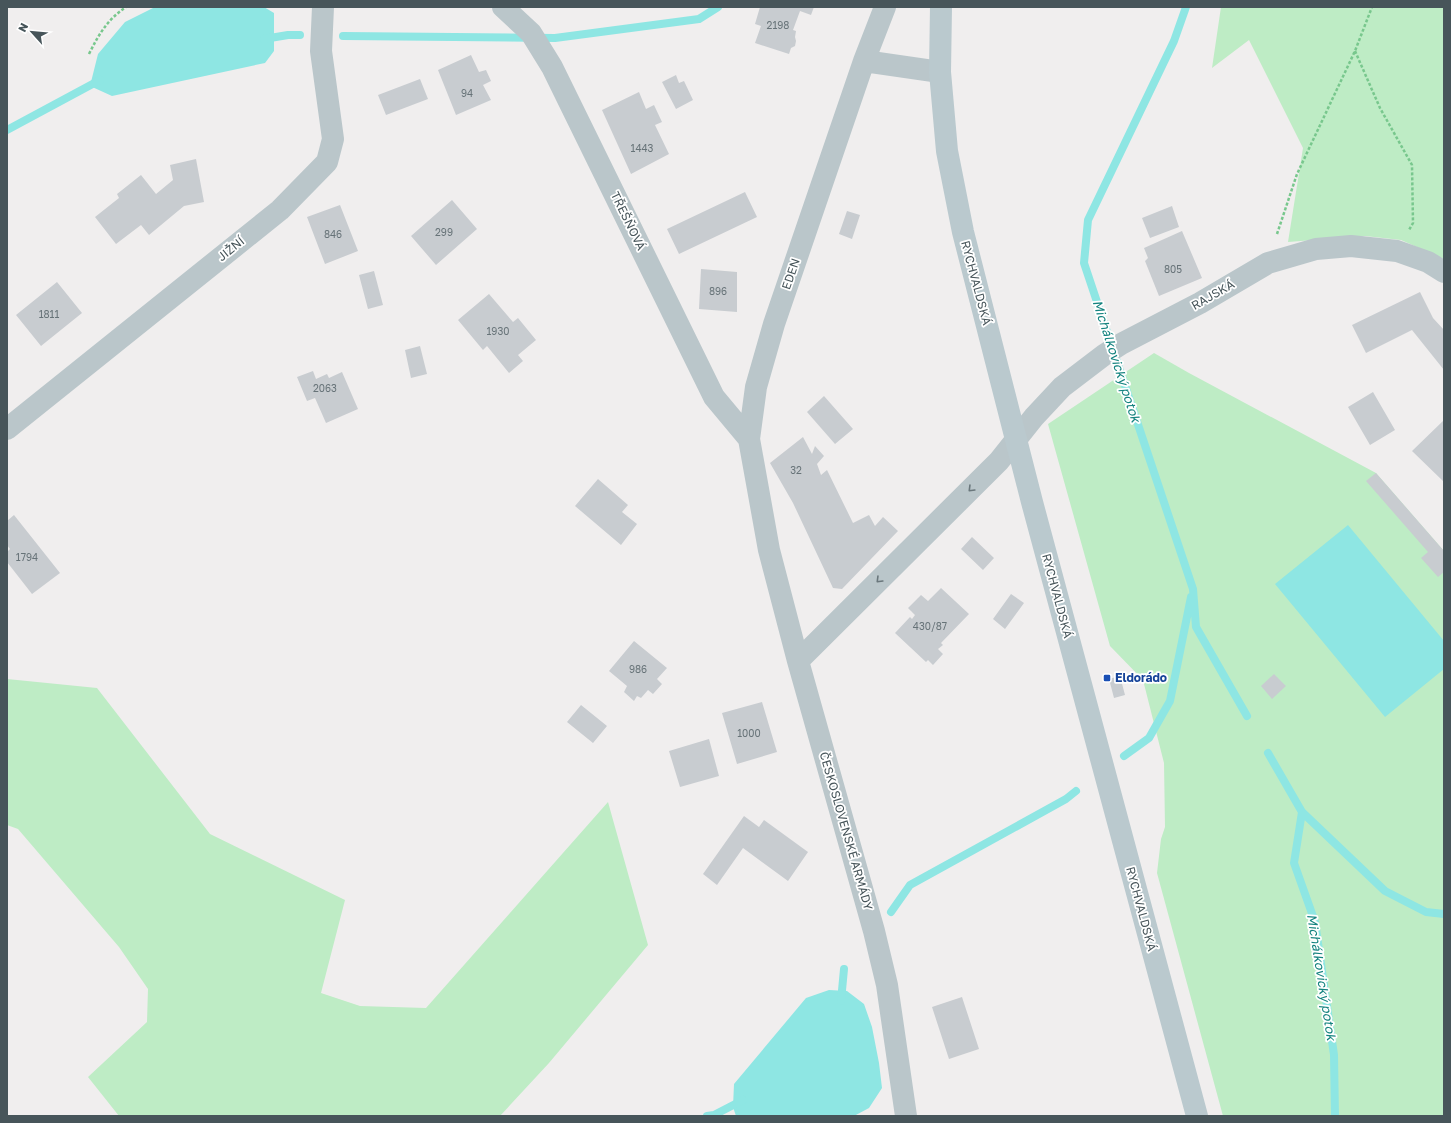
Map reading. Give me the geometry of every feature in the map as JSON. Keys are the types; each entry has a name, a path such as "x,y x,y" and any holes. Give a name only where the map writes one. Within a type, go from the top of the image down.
{"street":[{"name":"JIŽNÍ","path":"7,429 280,210 327,162 333,139 321,51 323,7"},
{"name":"TŘEŠŇOVÁ","path":"503,7 531,33 552,67 714,397 749,439"},
{"name":"EDEN","path":"768,550 749,439 756,387 774,324 864,61 885,7"},
{"name":"RYCHVALDSKÁ","path":"941,7 940,72 947,151 963,232 1078,676 1197,1116"},
{"path":"864,61 940,72"},
{"name":"RAJSKÁ","path":"798,662 999,461 1034,417 1062,387 1112,349 1200,303 1268,263 1316,249 1351,246 1397,251 1428,262 1444,272"},
{"name":"ČESKOSLOVENSKÉ ARMÁDY","path":"768,550 874,931 885,977 903,1115"}],"path":[{"path":"89,54 100,32 114,16 126,7"},
{"path":"1268,263 1298,174 1355,51 1372,7"},
{"path":"1355,51 1380,108 1412,165 1413,223 1397,251"}],"green space":[{"path":"1221,7 1444,7 1444,259 1401,240 1365,236 1288,242 1303,148 1249,40 1212,68"},
{"path":"1154,353 1376,473 1444,551 1444,1116 1223,1116 1157,873 1161,839 1165,827 1164,763 1143,680 1110,646 1048,424"},
{"path":"7,679 97,688 210,834 345,900 321,993 360,1006 426,1008 608,802 648,945 549,1063 500,1116 119,1116 88,1077 147,1022 148,989 119,947 18,829 7,825"}],"water":[{"path":"155,7 264,7 274,13 274,51 265,63 112,96 90,86 98,54 125,22"},
{"path":"1348,525 1444,641 1444,669 1385,717 1275,584"},
{"path":"829,990 847,991 864,1004 872,1027 882,1088 869,1108 854,1116 736,1116 733,1107 734,1084 806,998"}],"building":[{"path":"760,7 814,7 811,15 800,11 793,30 796,31 795,46 791,48 789,54 755,43 761,26 755,24"},
{"path":"471,55 479,72 486,70 491,81 483,85 491,100 456,115 438,70"},
{"path":"676,75 679,83 684,81 693,100 676,109 662,82"},
{"path":"420,79 428,99 386,115 378,95"},
{"path":"639,92 646,109 654,105 662,122 655,125 669,154 631,174 602,110"},
{"path":"196,159 204,202 184,206 149,235 141,225 116,244 95,217 119,198 117,194 141,175 156,194 173,180 170,165"},
{"path":"745,192 757,217 679,254 667,229"},
{"path":"452,200 477,229 436,265 411,236"},
{"path":"340,205 358,251 325,264 307,217"},
{"path":"1172,206 1179,227 1150,238 1142,218"},
{"path":"847,211 860,215 852,239 839,234"},
{"path":"1182,231 1202,278 1159,296 1145,261 1148,258 1144,248"},
{"path":"701,269 737,272 737,312 699,309"},
{"path":"374,271 383,305 368,309 359,275"},
{"path":"57,282 82,313 41,346 16,315"},
{"path":"1420,292 1433,318 1444,330 1444,370 1412,330 1366,353 1352,325"},
{"path":"489,294 513,322 518,318 536,340 518,355 523,361 509,373 487,346 483,350 458,320"},
{"path":"420,346 427,374 411,378 405,350"},
{"path":"313,371 316,379 327,374 329,378 342,372 358,409 326,423 315,398 307,401 297,377"},
{"path":"1373,392 1395,430 1370,445 1348,407"},
{"path":"824,396 853,429 835,444 807,412"},
{"path":"1444,420 1444,482 1412,451"},
{"path":"803,437 812,454 815,446 824,456 817,464 821,475 827,470 853,523 869,515 875,526 883,517 898,531 842,589 833,588 793,503 770,463"},
{"path":"1376,473 1444,551 1444,572 1438,577 1421,558 1428,552 1366,481"},
{"path":"598,479 628,505 622,512 637,524 621,545 575,506"},
{"path":"14,515 60,573 32,594 7,562 7,552 10,549 7,545 7,521"},
{"path":"972,537 994,558 983,570 961,549"},
{"path":"941,588 969,614 941,643 943,645 938,649 943,654 933,665 928,660 926,662 895,633 910,617 912,619 915,615 908,608 921,595 928,601"},
{"path":"1011,594 1024,603 1005,629 993,619"},
{"path":"634,641 667,668 657,679 662,684 653,694 648,690 641,698 637,696 634,701 624,692 627,686 609,671"},
{"path":"1274,674 1286,686 1272,699 1261,686"},
{"path":"1120,676 1125,695 1114,698 1109,679"},
{"path":"762,702 777,752 737,764 722,713"},
{"path":"581,705 607,726 593,743 567,722"},
{"path":"709,739 719,776 680,787 669,751"},
{"path":"744,816 759,827 764,820 808,852 788,881 743,848 717,885 703,874"},
{"path":"962,997 979,1049 949,1059 932,1007"}],"waterway":[{"path":"343,36 555,38 699,19 718,7"},
{"name":"Michálkovický potok","path":"1186,7 1174,41 1088,220 1084,263 1193,589 1196,627 1247,716"},
{"path":"264,39 288,35 300,35"},
{"path":"7,130 100,80"},
{"path":"1124,756 1149,738 1170,701 1191,597"},
{"path":"1268,753 1302,812 1385,891 1426,912 1444,914"},
{"path":"891,912 910,885 1066,799 1076,791"},
{"name":"Michálkovický potok","path":"1302,812 1294,863 1315,922 1334,1055 1335,1116"},
{"path":"841,1001 844,969"},
{"path":"707,1116 714,1115 743,1100"}],"place":[{"name":"Eldorádo","path":"1107,678"}]}
